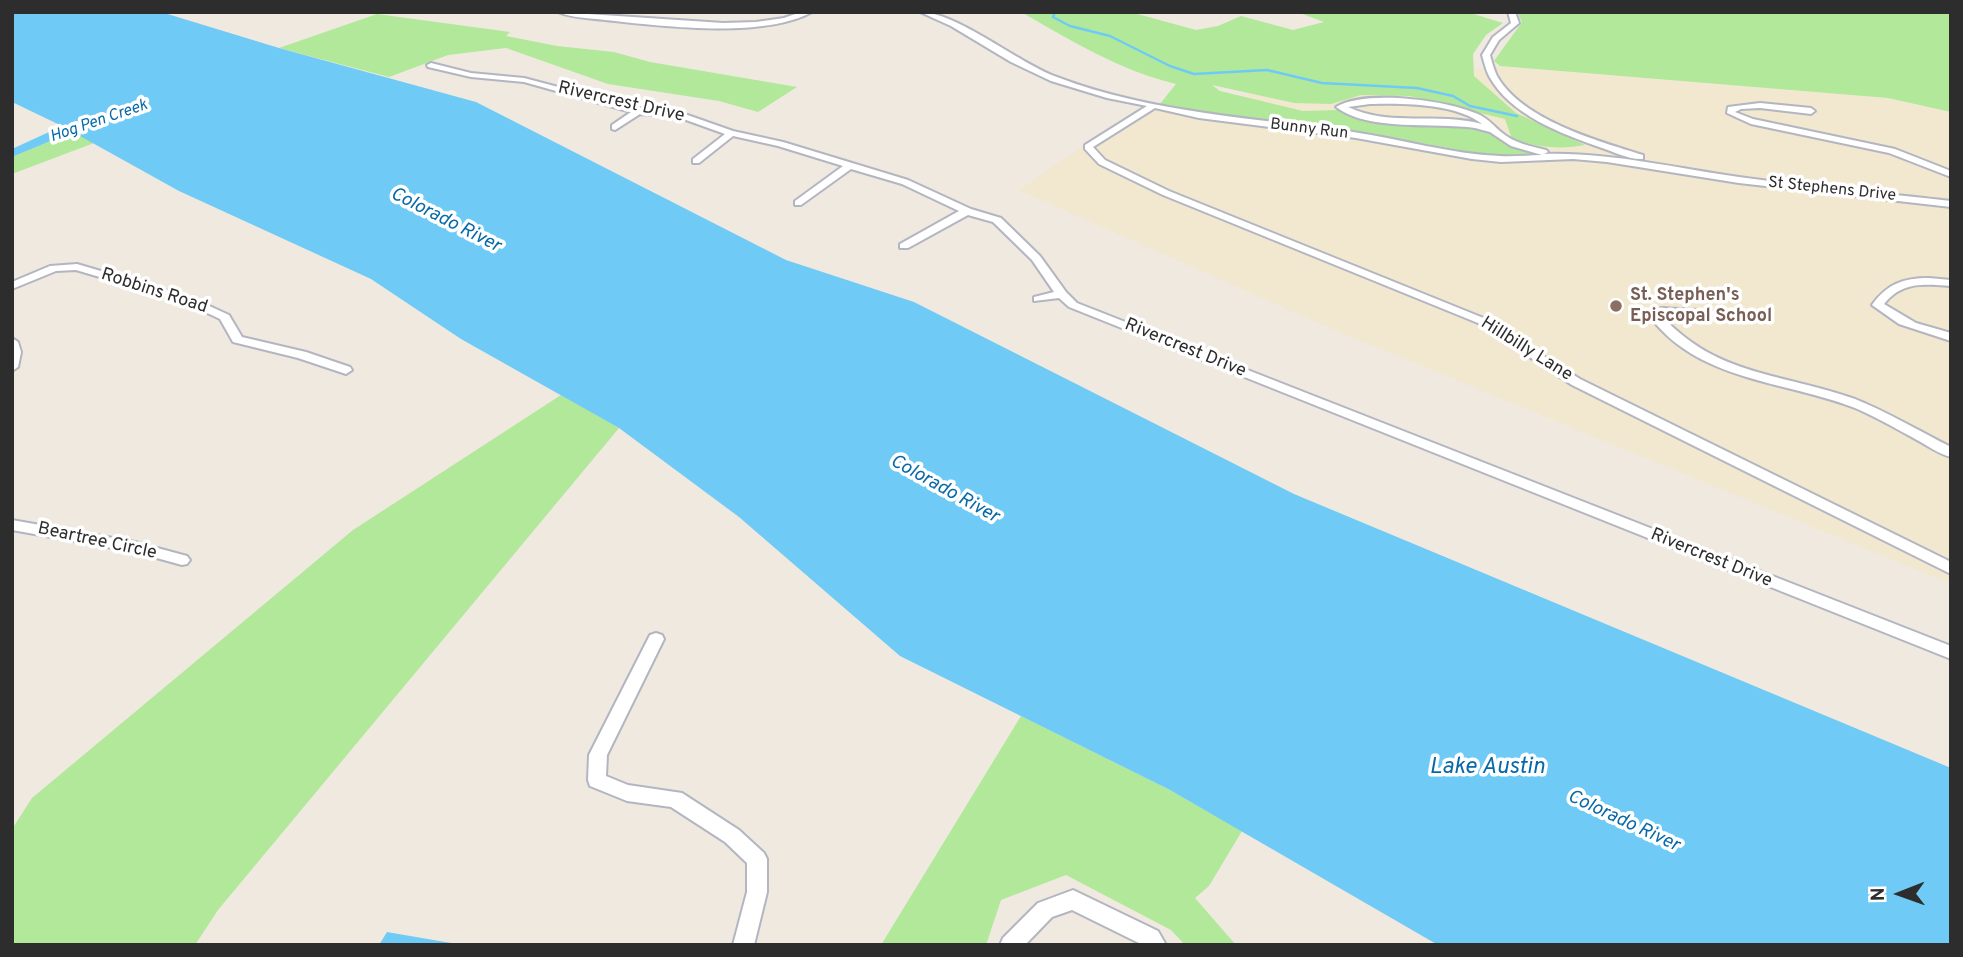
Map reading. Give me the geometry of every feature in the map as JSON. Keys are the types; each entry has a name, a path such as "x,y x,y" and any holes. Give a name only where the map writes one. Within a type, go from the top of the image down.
{"street":[{"path":"561,12 629,21 741,25 777,22 809,12"},
{"name":"Bunny Run","path":"923,12 954,24 1014,60 1054,79 1153,106 1255,124 1356,135 1472,156 1501,159 1573,156 1713,176"},
{"path":"1511,12 1515,23 1496,38 1486,55 1493,80 1512,99 1542,119 1612,148 1713,176"},
{"name":"Rivercrest Drive","path":"431,65 471,75 524,80 638,111 676,114 731,134 780,144 905,182 967,211 997,220 1050,275 1061,294 1073,305 1951,653"},
{"path":"1493,130 1469,123 1377,117 1340,107 1380,100 1433,106 1480,118 1516,145 1573,156"},
{"name":"Hillbilly Lane","path":"1153,106 1088,147 1102,162 1166,193 1482,321 1576,382 1951,569"},
{"path":"1811,111 1744,106 1731,109 1731,113 1739,118 1892,151 1951,174"},
{"path":"615,127 638,111"},
{"path":"696,161 731,134"},
{"path":"798,203 849,166"},
{"name":"St Stephens Drive","path":"1713,176 1950,204"},
{"path":"904,246 967,211"},
{"name":"Robbins Road","path":"12,286 30,276 54,268 76,267 188,300 225,317 237,339 346,370"},
{"path":"1950,332 1916,328 1891,316 1878,305 1886,293 1897,284 1951,283"},
{"path":"1038,299 1061,294"},
{"path":"1712,313 1661,311 1654,314 1695,351 1715,364 1763,381 1823,393 1853,403 1951,453"},
{"path":"12,342 15,352 12,367"},
{"name":"Beartree Circle","path":"12,525 135,547 182,560"},
{"path":"656,639 598,755 597,780 627,793 675,799 732,836 757,859 757,892 743,945"},
{"path":"1010,945 1045,910 1073,900 1151,938 1156,945"}],"shaded area":[{"name":"St. Stephen's Episcopal School","path":"1500,66 1888,98 1951,112 1951,584 1330,328 1019,190 1081,147 1160,104"}],"green space":[{"path":"1021,12 1130,12 1196,30 1218,26 1241,16 1293,30 1324,22 1297,12 1467,12 1503,23 1486,35 1473,54 1474,76 1516,113 1585,145 1557,147 1521,142 1512,139 1505,119 1409,96 1361,95 1331,104 1294,103 1212,85 1220,91 1303,111 1339,110 1369,119 1472,125 1534,154 1496,157 1384,136 1255,122 1160,104 1176,84 1116,63"},
{"path":"1517,12 1951,12 1951,112 1888,98 1500,66 1494,61 1522,22"},
{"path":"377,14 510,32 506,36 557,46 614,52 650,62 797,87 758,112 719,101 608,84 506,48 448,55 389,77 279,48"},
{"path":"80,135 94,143 12,174 12,157 53,140"},
{"path":"561,395 619,428 218,910 195,945 12,945 12,829 32,798 353,530"},
{"path":"1021,716 1170,790 1242,831 1209,886 1195,898 1236,945 1185,945 1171,930 1066,875 1001,900 986,945 881,945"}],"water":[{"name":"Lake Austin","path":"12,12 161,12 279,48 476,102 786,260 914,302 1294,494 1951,768 1951,945 1438,945 1170,790 900,656 739,517 619,428 461,339 371,279 179,191 80,136 53,140 12,157 12,149 62,126 12,102"},
{"path":"387,932 451,943 379,945"}],"waterway":[{"path":"1055,12 1053,17 1070,26 1110,36 1170,66 1194,74 1267,70 1322,83 1417,88 1453,96 1470,106 1517,116"}],"place":[{"name":"St. Stephen's Episcopal School","path":"1616,306"}],"water label":[{"name":"Hog Pen Creek","path":"99,122"},
{"name":"Colorado River","path":"445,221"},
{"name":"Colorado River","path":"944,490"},
{"name":"Colorado River","path":"1623,822"}]}
